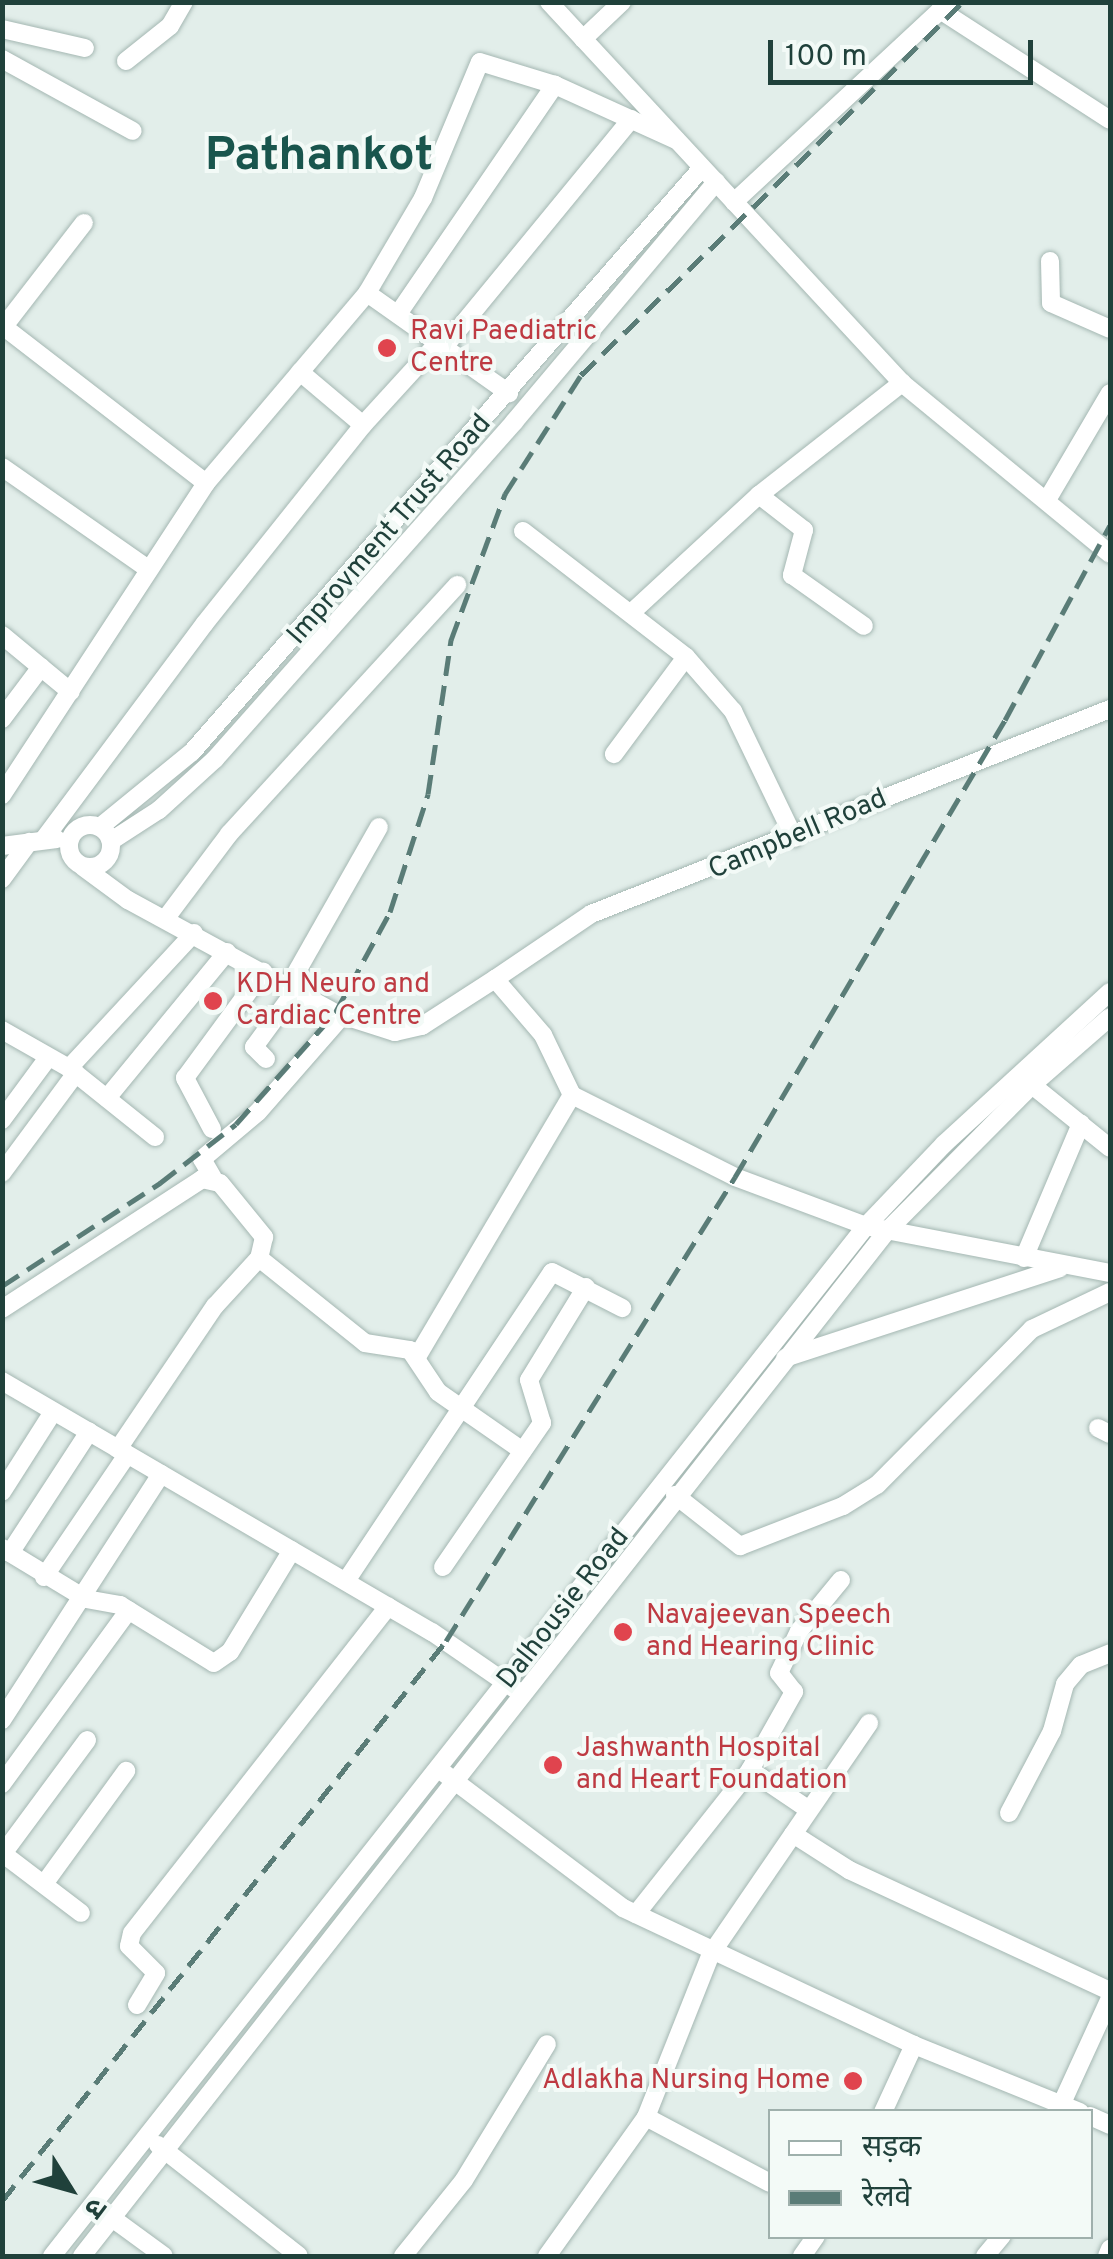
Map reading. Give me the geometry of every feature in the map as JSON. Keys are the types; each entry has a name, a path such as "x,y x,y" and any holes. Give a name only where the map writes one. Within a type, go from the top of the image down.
{"street":[{"path":"126,61 170,26 184,2"},
{"path":"549,2 902,383 1110,554"},
{"path":"583,39 622,2"},
{"path":"734,202 944,6 1110,120"},
{"path":"2,29 85,48"},
{"path":"2,59 133,131"},
{"path":"2,795 206,483 367,293 423,198 480,62 555,85 676,140"},
{"path":"398,314 555,85"},
{"path":"2,878 24,842 363,425 441,345 631,120"},
{"name":"Improvment Trust Road","path":"106,834 171,775 494,412 701,169"},
{"path":"106,834 101,865 83,867 70,855 70,838 75,830 106,834 159,810 215,759 514,422 716,182"},
{"path":"84,223 3,328 206,483"},
{"path":"1050,261 1052,303 1110,329"},
{"path":"367,293 509,393"},
{"path":"300,372 363,425"},
{"path":"631,613 759,495 902,383"},
{"path":"1047,500 1110,393"},
{"path":"494,412 514,422"},
{"path":"2,467 148,569"},
{"path":"759,495 804,530 792,576 864,626"},
{"path":"523,531 686,657 733,711 794,838"},
{"path":"166,918 229,834 457,584"},
{"path":"302,628 318,641"},
{"path":"2,634 71,692"},
{"path":"614,754 686,657"},
{"path":"2,719 40,668"},
{"name":"Campbell Road","path":"83,867 342,1016 407,1032 591,914 794,838 1110,709"},
{"path":"266,1059 254,1047 292,989 379,828"},
{"path":"2,831 24,842 70,838"},
{"path":"2,1173 8,1150 72,1070 194,933"},
{"path":"106,1098 227,952"},
{"path":"212,1129 185,1078 263,972"},
{"path":"495,979 542,1035 572,1096 735,1177 866,1226 1110,1273"},
{"name":"Dalhousie Road","path":"82,2256 446,1775 507,1682 866,1226 944,1144 1110,992"},
{"path":"44,1577 215,1306 259,1258 264,1237 212,1178 202,1160 258,1112 342,1016"},
{"name":"Dalhousie Road","path":"52,2256 446,1775 523,1695 675,1495 887,1231 1032,1085 1110,1017"},
{"path":"2,1030 72,1070 154,1138"},
{"path":"2,1120 47,1059"},
{"path":"1032,1085 1110,1148"},
{"path":"417,1356 572,1096"},
{"path":"1024,1258 1081,1124"},
{"path":"2,1309 212,1178"},
{"path":"259,1258 366,1343 417,1356 432,1386 523,1451"},
{"path":"749,1371 1065,1266"},
{"path":"346,1581 458,1406 552,1272 622,1308"},
{"path":"444,1567 544,1417 529,1391 530,1374 586,1287"},
{"path":"675,1495 740,1546 843,1506 876,1485 1032,1329 1110,1292"},
{"path":"6,1391 53,1412 346,1581 523,1695"},
{"path":"2,1492 53,1412"},
{"path":"88,1432 6,1550 44,1577 86,1599 129,1610 218,1662 292,1550"},
{"path":"2,1720 10,1694 86,1599 161,1474"},
{"path":"636,1914 750,1770 794,1692 779,1674 798,1631 840,1580"},
{"path":"137,2005 156,1972 129,1946 132,1932 388,1606"},
{"path":"2,1784 9,1763 129,1610"},
{"path":"1009,1813 1052,1731 1073,1671 1110,1653"},
{"path":"551,2255 646,2118 711,1954 869,1723"},
{"path":"82,1912 3,1854 86,1740"},
{"path":"750,1770 810,1810"},
{"path":"44,1884 126,1771"},
{"path":"446,1775 636,1914 711,1954 914,2044 1074,2109"},
{"path":"793,1834 849,1870 1110,1994 1062,2103"},
{"path":"403,2256 464,2180 547,2044"},
{"path":"883,2109 914,2044"},
{"path":"646,2118 768,2182"},
{"path":"147,2137 299,2256"},
{"path":"112,2218 164,2256"},
{"path":"1107,2256 1110,2250"}],"railway":[{"path":"2,1286 160,1183 236,1124 335,1013 390,912 428,794 451,640 505,494 581,375 963,2"},
{"path":"2,2201 446,1641 735,1177 1005,720 1110,525"}],"place":[{"name":"Ravi Paediatric Centre","path":"387,348"},
{"name":"KDH Neuro and Cardiac Centre","path":"213,1001"},
{"name":"Navajeevan Speech and Hearing Clinic","path":"623,1632"},
{"name":"Jashwanth Hospital and Heart Foundation","path":"553,1765"},
{"name":"Adlakha Nursing Home","path":"853,2081"}],"district":[{"name":"Pathankot","path":"319,158"}]}
